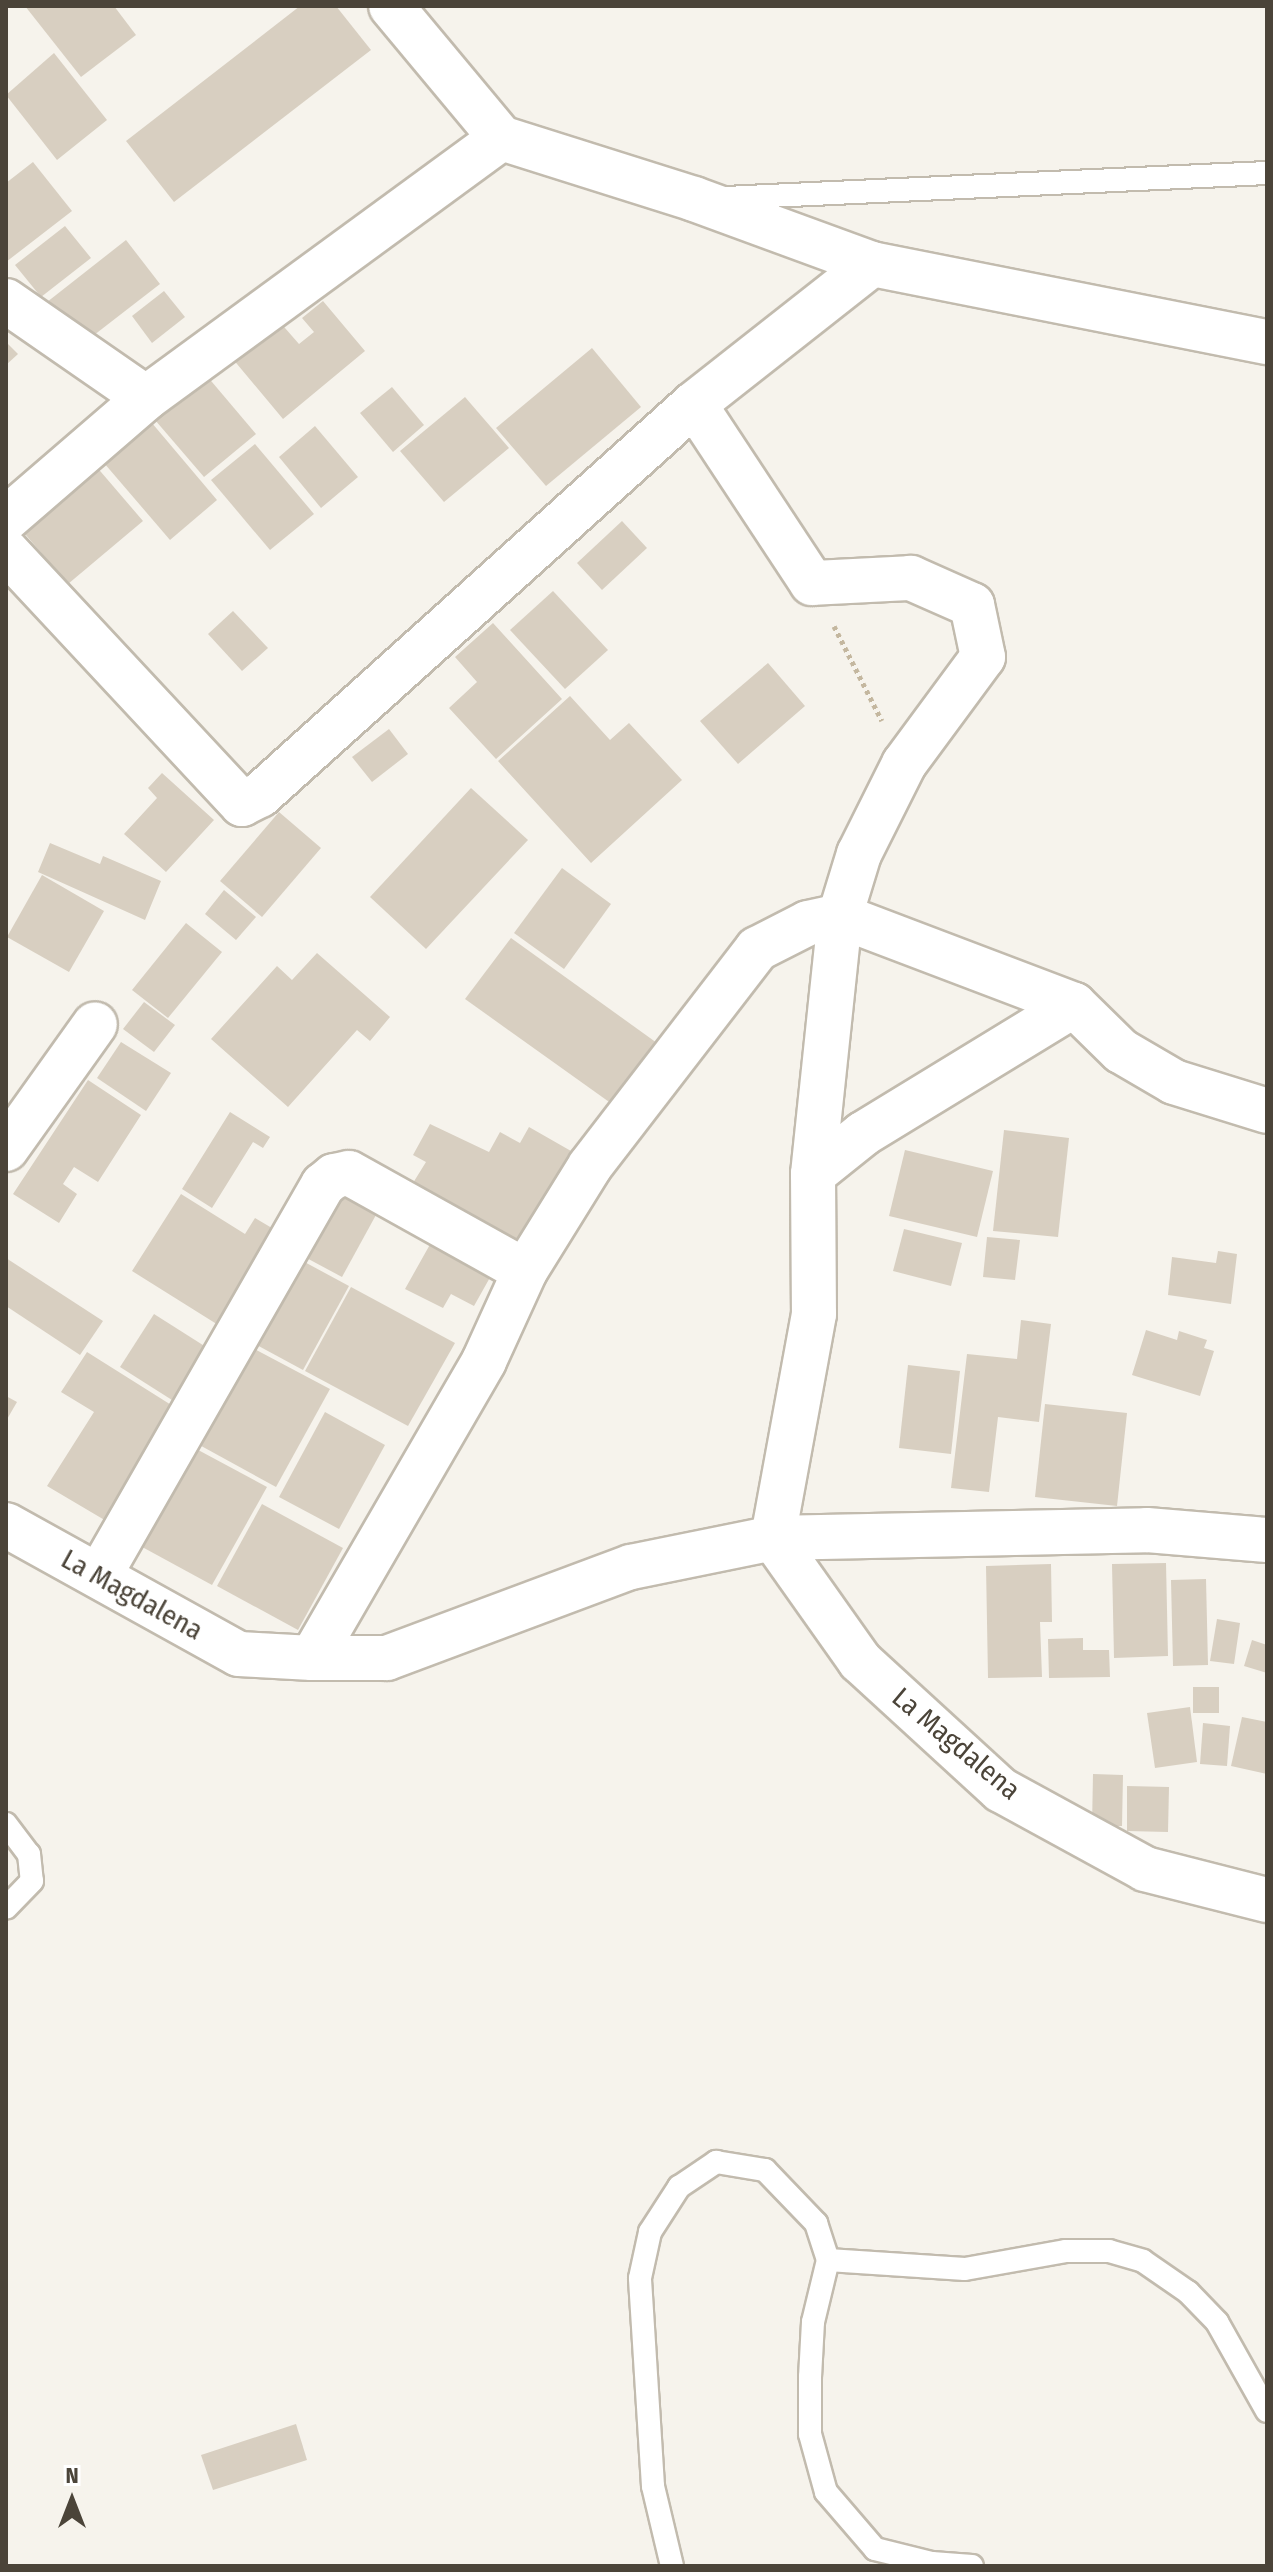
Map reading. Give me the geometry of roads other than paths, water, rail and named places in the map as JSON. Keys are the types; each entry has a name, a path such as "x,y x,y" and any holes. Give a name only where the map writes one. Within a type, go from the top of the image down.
{"street":[{"path":"391,6 501,138 694,199 872,264 1267,342"},
{"path":"6,519 146,398 501,138"},
{"path":"6,551 242,804 260,795 694,404 872,264"},
{"path":"6,301 146,398"},
{"path":"694,404 812,583 911,578 972,605 983,657 904,764 859,854 840,916 813,1174 814,1314 773,1538"},
{"path":"312,1658 484,1361 525,1271 590,1166 757,949 808,923 840,916 1074,1005 1121,1051 1174,1082 1267,1111"},
{"path":"813,1174 863,1134 1074,1005"},
{"path":"6,1149 95,1024"},
{"path":"99,1576 323,1185 334,1176 349,1173 525,1271"},
{"name":"La Magdalena","path":"6,1525 239,1654 312,1658 387,1658 631,1567 773,1538 1147,1530 1267,1540"},
{"name":"La Magdalena","path":"773,1538 860,1661 1001,1790 1145,1869 1267,1900"}],"lane":[{"path":"694,199 1267,173"},
{"path":"6,1824 29,1854 32,1881 6,1908"},
{"path":"672,2566 653,2486 640,2278 650,2232 679,2187 716,2162 765,2170 816,2223 828,2260 813,2322 810,2434 826,2492 875,2549 932,2563 972,2566"},
{"path":"828,2260 965,2269 1066,2251 1109,2251 1143,2261 1188,2292 1217,2322 1267,2411"}]}
